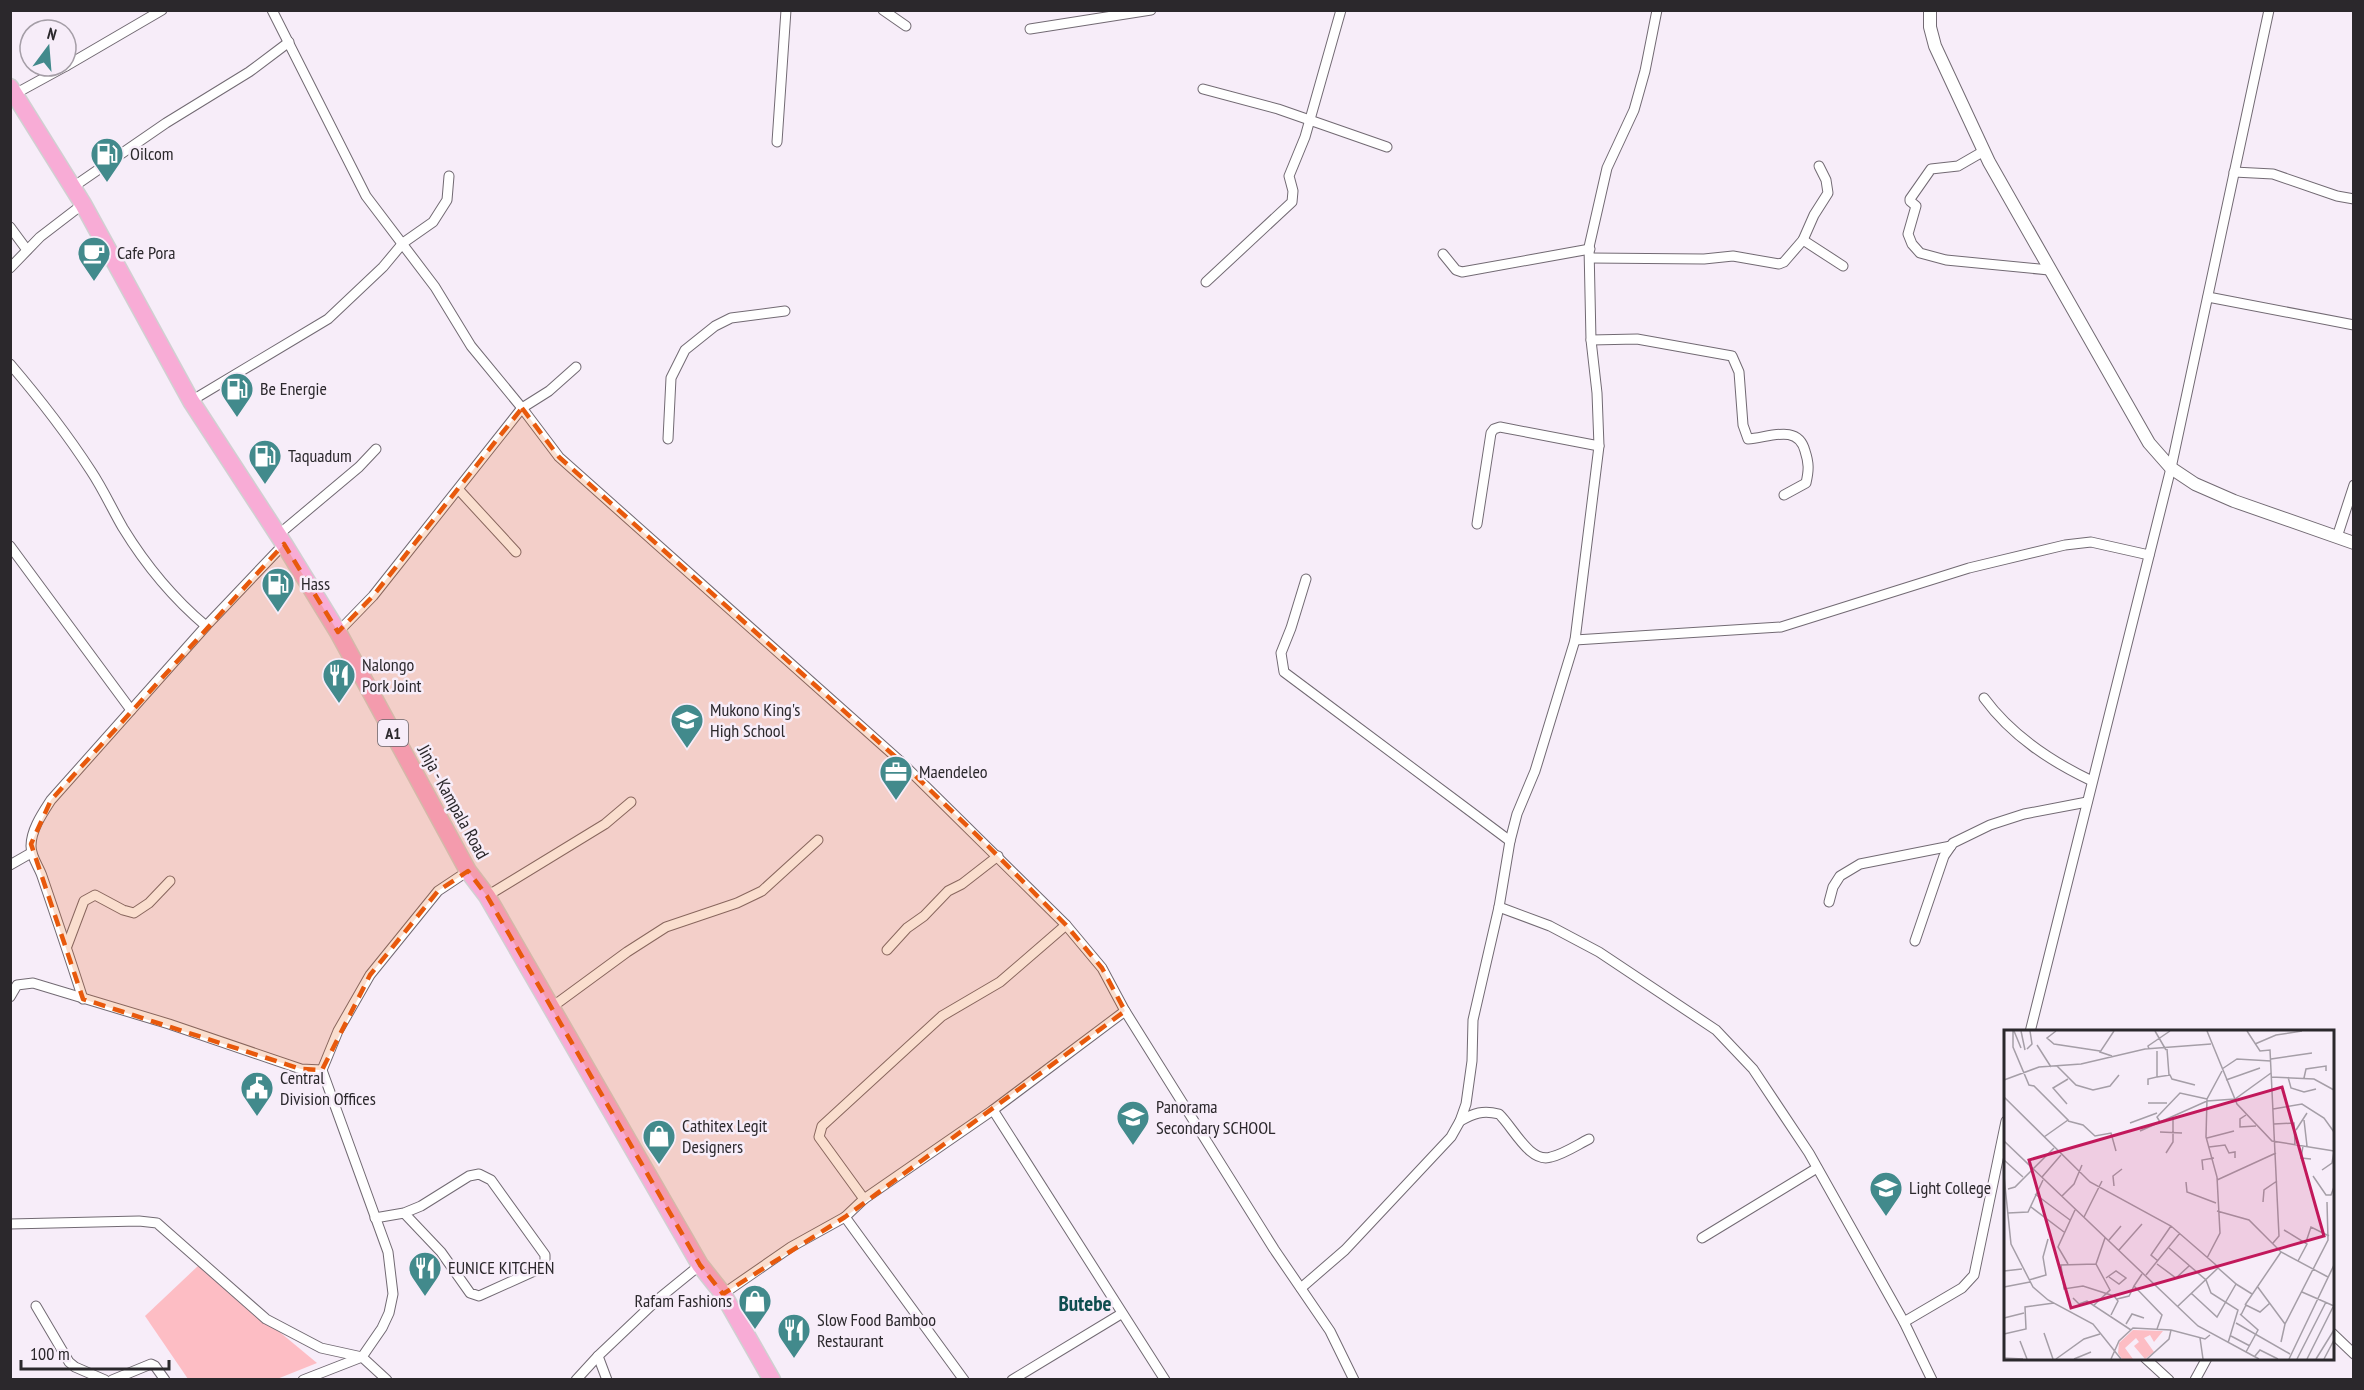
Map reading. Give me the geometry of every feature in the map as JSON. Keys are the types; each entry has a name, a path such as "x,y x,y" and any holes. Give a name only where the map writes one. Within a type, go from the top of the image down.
{"highway":[{"name":"Jinja - Kampala Road","path":"12,93 83,204 191,401 338,632 468,871 487,896 700,1265 723,1294 772,1380"}],"street":[{"path":"78,59 162,10"},
{"path":"272,10 366,196 435,287 471,346 559,457 899,760 1066,925 1102,968 1125,1011 1274,1249 1330,1330 1354,1380"},
{"path":"777,142 786,10"},
{"path":"883,10 906,26"},
{"path":"1030,29 1150,10"},
{"path":"1206,282 1292,202 1293,191 1289,177 1309,120 1341,10"},
{"path":"1301,1288 1345,1250 1451,1137 1466,1104 1473,1020 1499,907 1510,841 1517,814 1535,771 1575,640 1599,446 1592,340 1590,254 1607,168 1634,110 1658,10"},
{"path":"1930,10 1930,27 1935,46 1984,151 2049,270 2149,443 2171,468 2195,484 2234,501 2354,543"},
{"path":"2030,1030 2171,468 2269,10"},
{"path":"73,187 166,123 249,72 289,42"},
{"path":"12,93 42,78"},
{"path":"1203,89 1278,109 1387,147"},
{"path":"1984,151 1958,166 1931,169 1910,199 1916,206 1908,234 1909,239 1920,253 1946,260 2049,270"},
{"path":"1443,254 1456,270 1462,272 1590,254 1704,259 1733,256 1779,264 1784,262 1803,240 1814,215 1828,193 1826,180 1819,166"},
{"path":"2234,172 2273,174 2337,196 2354,199"},
{"path":"191,401 328,319 383,267 403,243 433,222 447,200 449,176"},
{"path":"10,268 40,237 83,204"},
{"path":"10,227 27,250"},
{"path":"1803,240 1843,266"},
{"path":"2208,297 2354,325"},
{"path":"668,439 671,378 685,350 707,332 731,318 785,311"},
{"path":"1592,340 1637,339 1732,356 1739,372 1744,434 1748,439 1788,433 1796,436 1804,444 1810,467 1806,483 1784,495"},
{"path":"10,364 32,390 91,472 124,530 138,549 179,602 206,626"},
{"path":"338,632 373,596 522,408 549,391 576,367"},
{"path":"1477,524 1491,433 1494,429 1509,429 1599,446"},
{"path":"82,999 67,946 39,868 31,853 35,827 51,800 281,540 376,449"},
{"path":"2337,537 2354,485"},
{"path":"459,490 516,552"},
{"path":"1575,640 1781,627 1969,568 2065,545 2091,542 2149,555"},
{"path":"10,546 130,710"},
{"path":"1306,579 1292,628 1281,653 1284,672 1510,841"},
{"path":"1983,698 2008,725 2039,752 2061,767 2092,781"},
{"path":"487,896 605,824 631,802"},
{"path":"1915,941 1944,856 1952,846 1971,834 2001,822 2044,810 2087,802"},
{"path":"552,1007 627,952 666,927 737,903 762,891 818,840"},
{"path":"1829,902 1833,887 1840,876 1860,864 1952,846"},
{"path":"10,866 31,853"},
{"path":"887,950 907,928 924,916 948,891 962,884 998,856"},
{"path":"303,1380 362,1357 382,1328 389,1313 393,1294 387,1252 321,1070 338,1031 370,975 438,891 468,871"},
{"path":"67,946 84,902 90,896 95,895 123,910 134,913 149,903 170,881"},
{"path":"1499,907 1550,926 1599,952 1716,1030 1754,1069 1817,1168 1904,1322 1932,1380"},
{"path":"864,1199 819,1137 822,1126 942,1016 1000,982 1066,925"},
{"path":"10,998 17,985 25,982 169,1024 301,1069 321,1070"},
{"path":"723,1294 791,1247 845,1217 864,1199 993,1110 1125,1011"},
{"path":"993,1110 1165,1380"},
{"path":"1460,1121 1472,1114 1482,1112 1499,1114 1532,1154 1540,1158 1549,1158 1589,1139"},
{"path":"1904,1322 1962,1288 1974,1275 2004,1131"},
{"path":"1702,1238 1817,1168"},
{"path":"375,1218 404,1213 421,1206 469,1176 479,1174 491,1180 498,1189 545,1255 545,1263 539,1269 479,1296 470,1293 441,1252 404,1213"},
{"path":"845,1217 964,1380"},
{"path":"10,1224 139,1221 157,1223 266,1319 321,1348 362,1357 387,1380"},
{"path":"576,1380 657,1300 700,1265"},
{"path":"36,1306 69,1362 105,1380"},
{"path":"1012,1380 1122,1314"},
{"path":"2334,1335 2354,1354"},
{"path":"598,1356 607,1380"},
{"path":"2146,1360 2169,1380"},
{"path":"2195,1380 2207,1360"},
{"path":"112,1380 146,1364 155,1366 165,1380"}],"highlighted area":[{"path":"522,408 559,457 899,760 988,846 1066,925 1102,968 1125,1011 845,1217 723,1294 700,1265 487,896 468,871 438,891 370,975 322,1070 301,1069 83,999 31,844 51,800 284,544 338,632 373,596"}],"shaded area":[{"path":"199,1265 317,1363 277,1379 188,1379 145,1316"}],"place":[{"name":"Oilcom","path":"107,183"},
{"name":"Cafe Pora","path":"94,282"},
{"name":"Be Energie","path":"237,418"},
{"name":"Taquadum","path":"265,485"},
{"name":"Hass","path":"278,613"},
{"name":"Nalongo Pork Joint","path":"339,704"},
{"name":"Mukono King's High School","path":"687,749"},
{"name":"Maendeleo","path":"896,801"},
{"name":"Central Division Offices","path":"257,1117"},
{"name":"Panorama Secondary SCHOOL","path":"1133,1146"},
{"name":"Cathitex Legit Designers","path":"659,1165"},
{"name":"Light College","path":"1886,1217"},
{"name":"EUNICE KITCHEN","path":"425,1297"},
{"name":"Rafam Fashions","path":"755,1330"},
{"name":"Slow Food Bamboo Restaurant","path":"794,1359"}],"district":[{"name":"Butebe","path":"1085,1304"}]}
